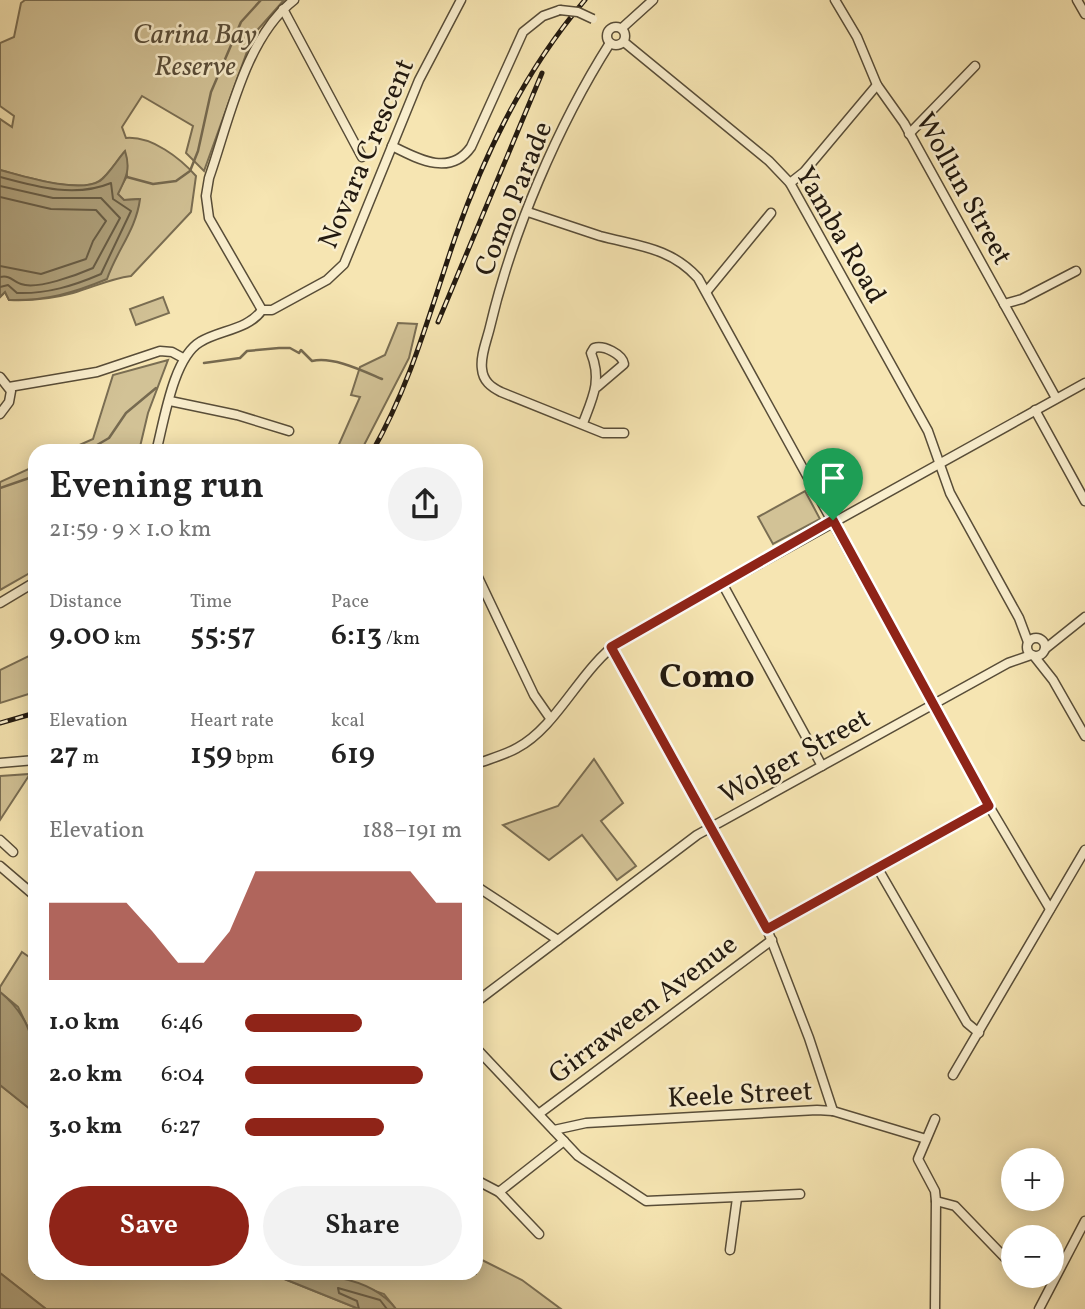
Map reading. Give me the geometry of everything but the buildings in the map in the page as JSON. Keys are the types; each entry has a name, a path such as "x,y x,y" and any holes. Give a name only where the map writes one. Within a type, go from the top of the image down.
{"street":[{"path":"262,310 209,218 206,196 209,178 255,50 266,28 294,0"},
{"name":"Novara Crescent","path":"183,358 198,343 251,321 262,310 272,310 340,270 429,57 461,0"},
{"path":"608,31 613,27 622,28 653,0"},
{"name":"Wollun Street","path":"835,0 857,37 877,85 909,134 1056,398"},
{"path":"1077,0 1085,14"},
{"path":"283,9 362,157"},
{"path":"392,146 431,163 450,163 461,158 471,147 523,32 535,20 560,10 578,12 593,19 608,31 610,43 616,46 624,42 625,33 622,28"},
{"name":"Yamba Road","path":"624,42 769,160 790,183 928,431 950,493 1033,641"},
{"name":"Como Parade","path":"583,423 491,387 485,379 482,362 498,292 528,212 578,96 610,43"},
{"path":"909,134 975,66"},
{"path":"790,183 804,172 877,85"},
{"path":"528,212 602,236 661,250 688,267 707,291 989,806 1050,909"},
{"path":"707,291 771,213"},
{"path":"1004,304 1022,299 1076,271"},
{"path":"597,387 624,364 620,356 600,346 594,348 591,353 596,367 597,387 583,423 609,434 624,433"},
{"path":"9,387 97,372 166,350 183,358 158,444"},
{"path":"0,377 9,387 11,397 0,414"},
{"path":"483,761 517,749 550,718 611,647 833,520 1085,383"},
{"path":"170,401 237,415 289,431"},
{"path":"1035,410 1085,500"},
{"path":"722,583 822,766"},
{"path":"0,603 28,586"},
{"path":"483,588 534,695 550,718"},
{"name":"Wolger Street","path":"483,997 710,827 1008,663 1044,650 1063,632 1085,617"},
{"name":"Wolger Street","path":"1008,663 1033,641 1063,632"},
{"path":"1033,641 1044,650 1053,680"},
{"path":"1033,641 1033,655 1053,680 1085,736"},
{"path":"611,647 767,929 833,1111"},
{"path":"0,763 28,761"},
{"name":"Girraween Avenue","path":"767,929 989,806"},
{"path":"0,840 13,852"},
{"path":"953,1075 1085,850"},
{"path":"0,866 28,890"},
{"path":"877,867 967,1023 979,1033"},
{"path":"483,891 558,940"},
{"name":"Girraween Avenue","path":"540,1113 772,940"},
{"path":"483,1055 591,1166 646,1201 800,1194"},
{"name":"Keele Street","path":"554,1130 586,1124 833,1111 926,1139"},
{"path":"935,1119 918,1159 935,1191 935,1309"},
{"path":"499,1192 564,1141"},
{"path":"483,1184 499,1192 539,1234"},
{"path":"730,1250 737,1198"},
{"path":"936,1201 955,1206 1001,1254"},
{"path":"1039,1309 1085,1221"}],"green space":[{"name":"Carina Bay Reserve","path":"25,0 284,0 253,35 204,171 186,153 193,126 142,96 122,127 126,138 155,144 182,162 196,176 191,212 131,276 57,297 9,300 5,292 0,297 0,287 139,199 124,200 117,194 127,176 125,152 103,178 90,185 50,183 0,170 0,119 12,127 14,116 0,106 0,43 14,37 21,3"},
{"path":"163,297 169,313 136,325 130,309"},
{"path":"398,323 417,324 409,358 365,444 339,444 360,397 351,395 360,367 385,355"},
{"path":"168,360 148,413 141,444 82,444 93,439 113,375"},
{"path":"28,469 28,574 0,590 0,482"},
{"path":"805,491 820,519 773,544 758,517"},
{"path":"28,656 28,694 0,703 0,670"},
{"path":"594,759 623,803 601,821 636,866 617,880 582,835 549,860 503,825 558,806"},
{"path":"28,774 0,820 0,776"},
{"path":"22,952 28,956 28,1028 18,1007 0,992 0,987"},
{"path":"0,1085 28,1107 28,1280 287,1280 359,1309 46,1309 0,1273"},
{"path":"483,1260 522,1280 561,1309 396,1309 384,1294 343,1280 483,1280"}],"water":[{"path":"125,151 127,173 118,194 124,200 140,199 135,221 107,279 71,292 47,297 9,300 5,292 0,297 0,170 51,183 91,185 103,178"},
{"path":"0,992 14,1005 28,1028 28,1107 0,1085"},
{"path":"0,1273 46,1309 0,1309"},
{"path":"287,1280 356,1282 371,1288 396,1309 359,1309"}],"waterway":[{"path":"127,177 153,184 176,181 190,171 198,151 211,92 241,22 261,0"},
{"path":"204,363 240,358 247,351 290,348 299,353 301,350 312,361 338,362 382,379"},
{"path":"99,444 109,438 126,413 156,388"},
{"path":"0,488 28,478"}],"railway":[{"path":"376,444 409,374 455,238 494,143 544,54 585,0"},
{"path":"438,322 542,73"},
{"path":"0,723 28,715"}],"district":[{"name":"Como","path":"707,675"}],"route":[{"path":"833,520 989,806 767,929 611,647 833,520"}]}
